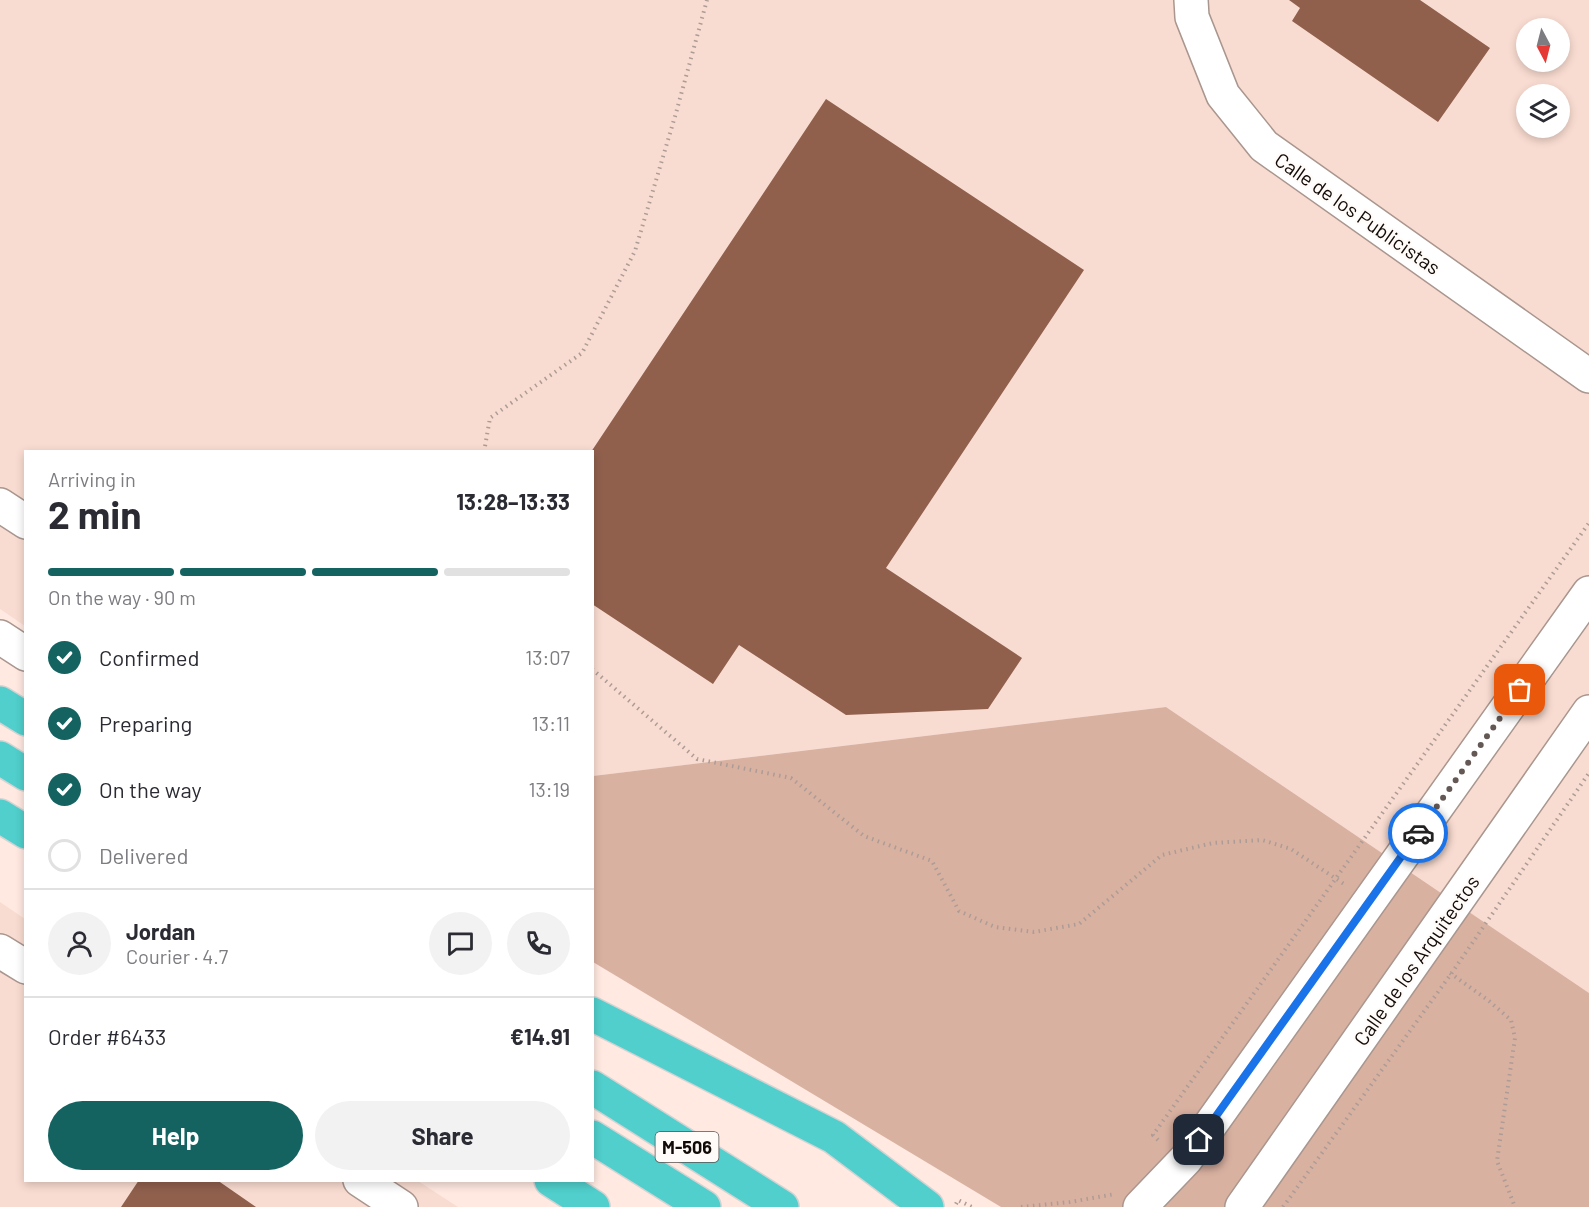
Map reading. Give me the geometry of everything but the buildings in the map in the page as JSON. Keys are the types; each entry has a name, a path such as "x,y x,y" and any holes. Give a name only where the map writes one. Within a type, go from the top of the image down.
{"highway":[{"path":"0,703 24,718"},
{"path":"0,758 24,773"},
{"path":"0,816 24,831"},
{"path":"594,1015 834,1137 927,1207"},
{"name":"M-506","path":"594,1088 782,1207"},
{"name":"M-506","path":"594,1138 704,1207"},
{"path":"553,1182 592,1207"}],"street":[{"name":"Calle de los Publicistas","path":"1191,0 1192,17 1223,95 1264,146 1589,376"},
{"path":"0,505 24,521"},
{"path":"1128,1200 1186,1159 1589,593"},
{"path":"0,637 24,653"},
{"name":"Calle de los Arquitectos","path":"1242,1207 1589,712"},
{"path":"0,951 24,966"},
{"path":"363,1182 401,1207"}],"path":[{"path":"484,450 490,418 582,353 635,251 707,0"},
{"path":"1186,1159 1153,1135 1589,523"},
{"path":"594,671 697,759 790,778 864,836 932,861 959,911 995,927 1034,932 1079,924 1162,855 1213,843 1262,840 1291,849 1370,902"},
{"path":"1283,1207 1450,974 1589,773"},
{"path":"1420,953 1489,1001 1511,1020 1515,1038 1497,1161 1515,1207"},
{"path":"1151,1149 1158,1140"},
{"path":"955,1207 958,1200 972,1207"},
{"path":"1021,1207 1128,1200"}],"shaded area":[{"path":"0,0 1589,0 1589,993 1166,707 594,776 594,450 24,450 24,625 0,609"},
{"path":"1166,707 1589,993 1589,1207 1001,1207 594,963 594,776"},
{"path":"0,902 24,918 24,1182 420,1182 458,1207 0,1207"}],"way so far":[{"path":"1418,833 1520,690"}],"route":[{"path":"1199,1140 1418,833"}]}
